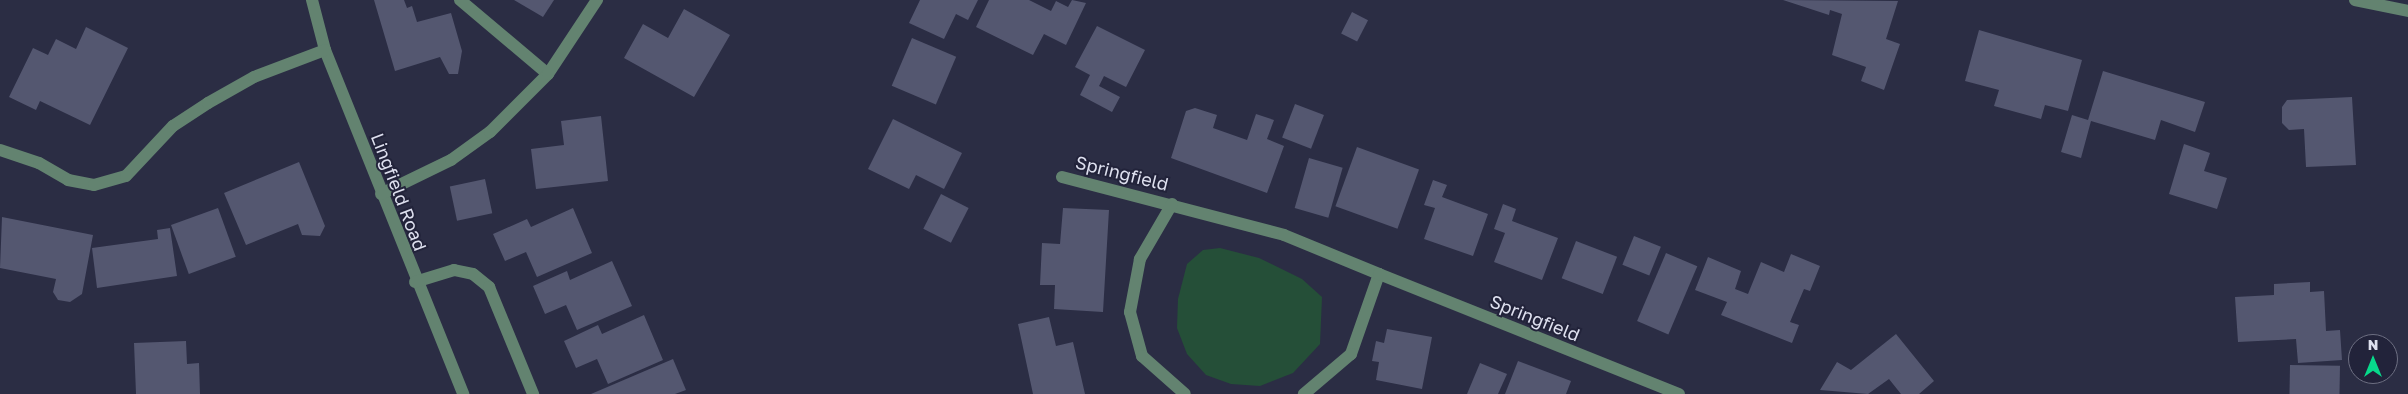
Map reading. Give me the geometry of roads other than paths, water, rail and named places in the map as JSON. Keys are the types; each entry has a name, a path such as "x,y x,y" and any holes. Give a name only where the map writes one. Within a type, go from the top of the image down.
{"street":[{"name":"Lingfield Road","path":"312,0 325,50 415,282 463,394"},
{"path":"460,0 548,74"},
{"path":"381,194 451,160 490,132 548,74 597,0"},
{"path":"2354,0 2408,11"},
{"path":"0,150 77,182 94,185 126,176 173,126 208,103 254,77 325,50"},
{"name":"Springfield","path":"1062,177 1284,234 1665,392 1679,394"},
{"name":"Springfield","path":"1172,204 1140,259 1130,312 1142,356 1185,394"},
{"path":"415,282 454,270 473,274 489,287 534,394"},
{"path":"1304,394 1351,354 1379,274"}]}
